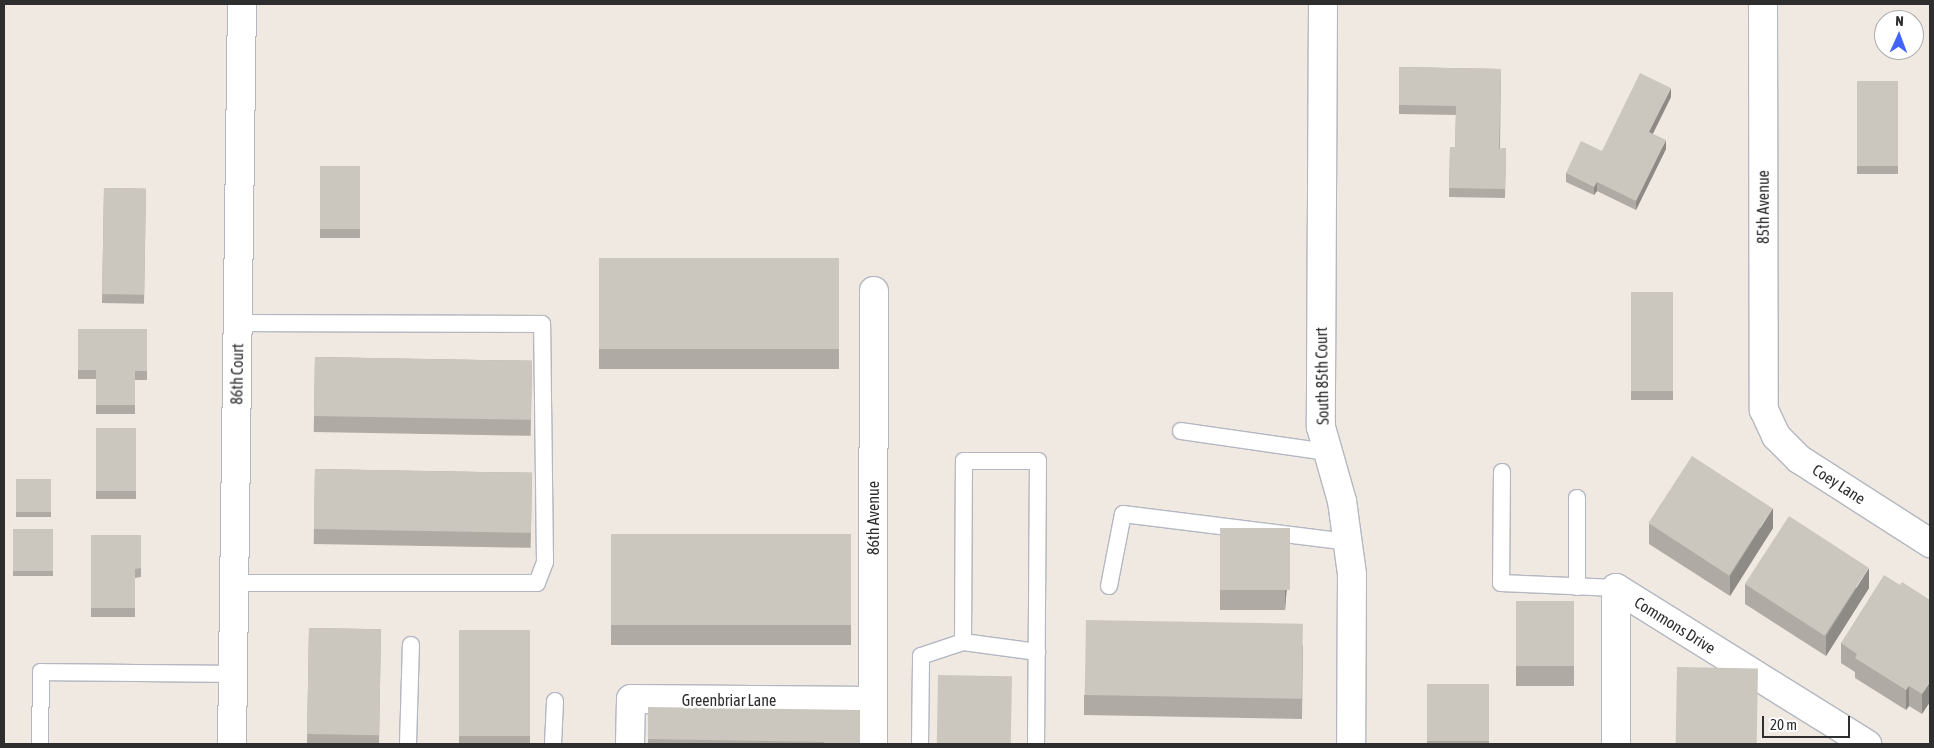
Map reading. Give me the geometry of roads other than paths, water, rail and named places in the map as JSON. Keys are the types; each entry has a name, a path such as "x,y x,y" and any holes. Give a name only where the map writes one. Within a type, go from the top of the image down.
{"street":[{"name":"86th Court","path":"232,744 242,4"},
{"name":"South 85th Court","path":"1323,4 1321,428 1342,501 1349,542 1352,574 1351,744"},
{"name":"85th Avenue","path":"1763,4 1764,410"},
{"name":"86th Avenue","path":"872,744 874,291"},
{"name":"Coey Lane","path":"1764,410 1776,436 1799,459 1930,543"},
{"name":"Commons Drive","path":"1616,588 1616,744"},
{"name":"Commons Drive","path":"1616,588 1867,744"},
{"name":"Greenbriar Lane","path":"630,744 631,699 873,701"}],"lane":[{"path":"234,582 537,583 545,562 542,324 238,322"},
{"path":"1181,431 1327,452"},
{"path":"963,642 964,461 1038,461 1036,744"},
{"path":"1502,472 1501,584 1616,588"},
{"path":"1577,498 1577,587"},
{"path":"1109,586 1123,514 1349,542"},
{"path":"920,744 921,656 963,642 1037,652"},
{"path":"408,744 411,645"},
{"path":"40,744 41,672 232,674"},
{"path":"553,744 555,701"}]}
